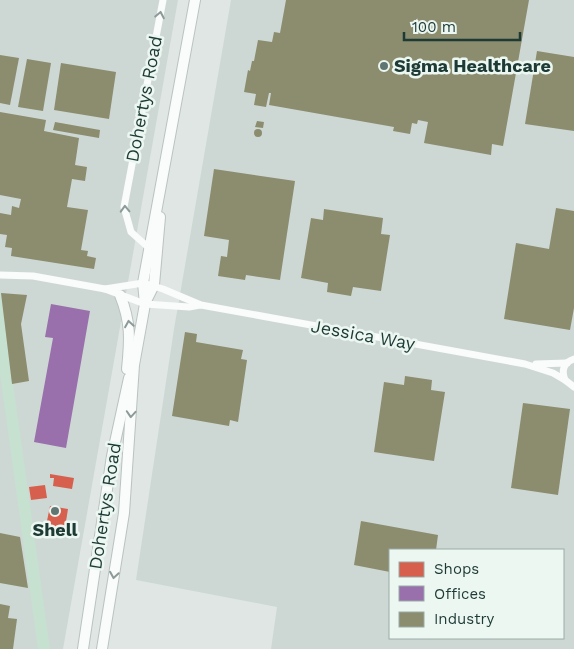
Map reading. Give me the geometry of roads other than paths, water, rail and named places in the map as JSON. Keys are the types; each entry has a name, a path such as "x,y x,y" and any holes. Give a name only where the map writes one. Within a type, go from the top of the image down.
{"main road":[{"name":"Dohertys Road","path":"149,284 149,248 195,0"},
{"name":"Dohertys Road","path":"103,646 124,513 134,365 149,284 161,189"},
{"path":"120,295 127,312 130,334 125,389"},
{"name":"Dohertys Road","path":"84,649 112,456 125,389 134,365"}],"street":[{"name":"Dohertys Road","path":"149,248 131,232 124,207 162,0"},
{"path":"0,275 33,276 104,289 149,284"},
{"name":"Jessica Way","path":"149,284 201,305 525,364 553,373 574,387"},
{"name":"Jessica Way","path":"104,289 145,304 189,307 201,305"},
{"path":"565,380 563,371 574,354"},
{"name":"Jessica Way","path":"525,364 570,361"}],"place":[{"name":"Sigma Healthcare","path":"384,66"},
{"name":"Shell","path":"55,511"}]}
